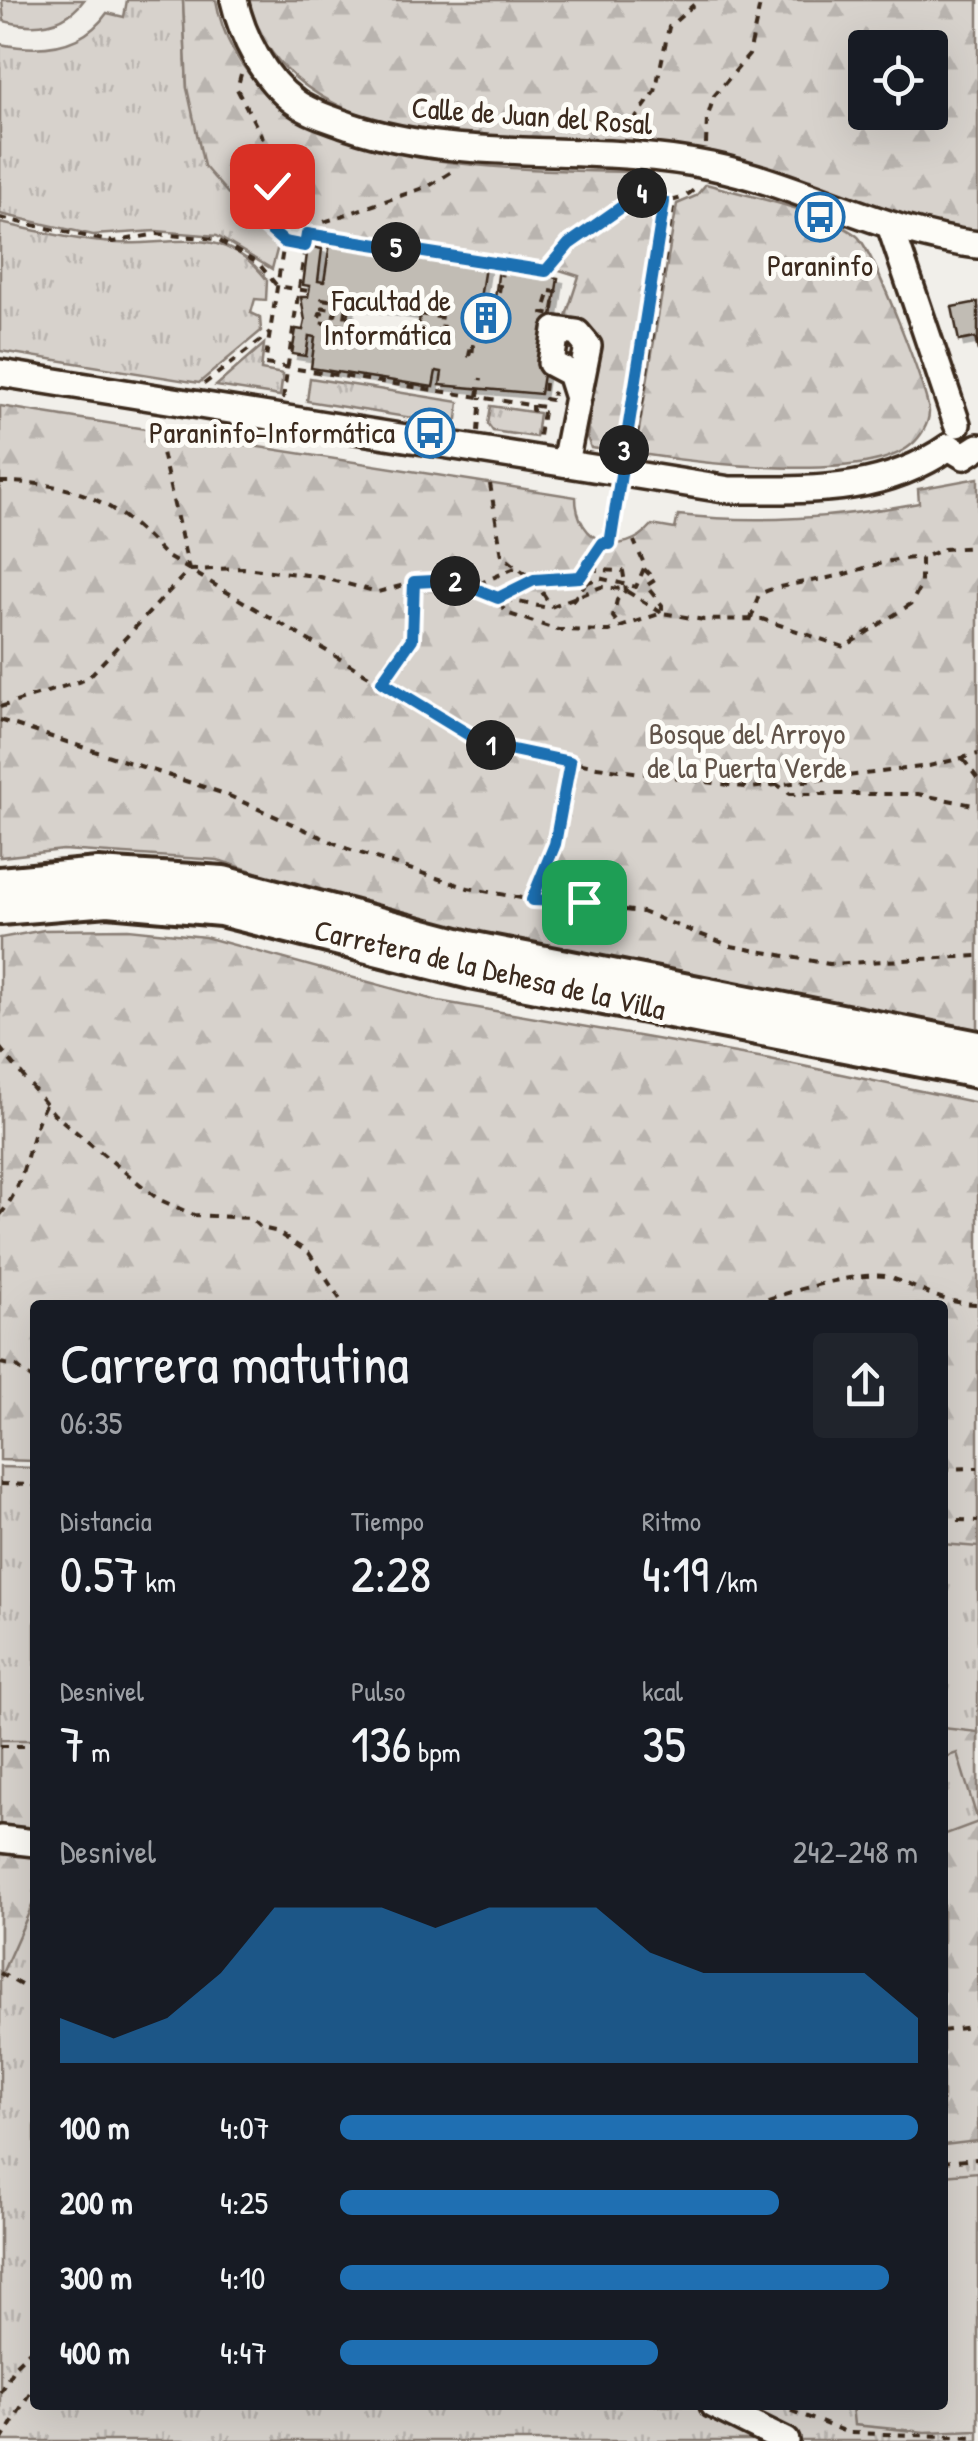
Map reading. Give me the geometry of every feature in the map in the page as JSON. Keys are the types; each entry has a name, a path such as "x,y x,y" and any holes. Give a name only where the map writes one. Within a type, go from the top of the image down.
{"main road":[{"name":"Carretera de la Dehesa de la Villa","path":"0,884 98,875 223,883 470,948 978,1048"},
{"name":"Carretera de la Dehesa de la Villa","path":"0,908 108,899 221,909 472,972 978,1071"}],"street":[{"name":"Calle de Juan del Rosal","path":"234,0 246,40 294,102 379,136 440,146 664,158 749,174 826,200 891,228"},
{"path":"891,228 930,240 978,245"},
{"path":"891,228 961,434 964,456 978,447"},
{"path":"0,373 565,463 631,467 730,490 822,488 900,476 961,434"},
{"path":"565,463 567,398"},
{"path":"0,1839 30,1842"},
{"path":"723,2410 786,2441"}],"path":[{"path":"622,136 655,92 669,27 700,0"},
{"path":"709,157 706,119 714,96 749,55 761,0"},
{"path":"243,64 237,89 274,158 268,228 284,242 305,246"},
{"path":"316,235 321,223 429,186 468,160"},
{"path":"631,167 643,192 664,202 693,192 703,178"},
{"path":"282,403 307,234 546,271 569,244 643,192"},
{"path":"498,598 534,580 580,577 603,543 610,544 631,467 674,201"},
{"path":"631,467 664,202"},
{"path":"0,218 113,242 157,234 216,239 259,264 277,286 309,292"},
{"path":"284,242 265,364 532,405 567,398"},
{"path":"500,292 504,264"},
{"path":"322,299 347,303 344,326 318,322 320,313 335,315 336,310 320,308 322,299"},
{"path":"419,314 444,318 440,341 416,337 419,314"},
{"path":"195,388 270,333"},
{"path":"478,435 481,378"},
{"path":"532,405 532,410 543,412 537,446"},
{"path":"160,427 158,434 190,570"},
{"path":"0,482 34,482 94,496 135,523 166,556 484,744 570,762 750,788 929,766 978,754"},
{"path":"490,484 498,512 498,547 504,560 534,580 552,606"},
{"path":"634,541 642,570 636,587"},
{"path":"751,619 758,594 769,590 829,578 886,558 920,558 944,549 978,547"},
{"path":"572,601 586,583 600,578 627,588 662,613 704,620 751,619 788,624 844,647 912,604 921,586 920,558"},
{"path":"0,707 87,679 190,570 243,568 316,576 378,592 414,582 453,580 489,596 552,606 601,587 646,586 656,580 642,570 597,570 591,564"},
{"path":"498,598 483,582 516,568"},
{"path":"622,628 613,617 627,588 623,571"},
{"path":"580,577 586,583"},
{"path":"382,682 412,639 414,582"},
{"path":"646,586 662,605 662,613"},
{"path":"489,596 509,614 558,630 622,628 662,613"},
{"path":"0,720 225,794 348,849 468,888 532,900 642,912 731,946 828,964 978,956"},
{"path":"962,758 978,779"},
{"path":"532,900 555,844 570,762"},
{"path":"776,783 790,794 928,795 978,806"},
{"path":"0,1048 46,1103 92,1148 158,1199 194,1215 250,1218 309,1253 341,1300"},
{"path":"0,1215 24,1178 34,1131 46,1103"},
{"path":"763,1300 776,1294 886,1276 932,1298 947,1300"},
{"path":"948,1300 978,1304"},
{"path":"0,1364 16,1366 30,1377"},
{"path":"948,1469 978,1468"},
{"path":"0,1484 30,1485"},
{"path":"948,1520 978,1522"},
{"path":"0,1746 30,1746"},
{"path":"0,1973 30,1990"},
{"path":"948,2030 978,2026"},
{"path":"948,2162 978,2159"},
{"path":"0,2392 16,2365 30,2351"},
{"path":"2,2441 30,2393"},
{"path":"789,2410 849,2433 978,2438"},
{"path":"840,2441 849,2433"}],"green space":[{"path":"2,0 84,0 58,21 26,25 4,21"},
{"path":"127,0 183,0 187,88 237,204 266,213 265,233 279,242 272,269 217,236 156,231 93,235 0,214 0,44 30,48 73,41 107,13 124,17"},
{"path":"183,0 216,0 237,57 274,99 324,129 383,149 447,162 628,172 638,191 563,243 544,264 323,231 237,204 204,166 187,88"},
{"path":"246,0 978,0 978,231 905,215 764,168 692,150 437,132 374,119 319,95 275,56"},
{"path":"706,184 806,212 857,236 886,291 926,399 927,421 911,445 889,457 820,467 701,462 641,454 636,448 677,204 696,196"},
{"path":"649,199 660,204 622,442 607,450 591,448 587,437 599,354 564,322 579,276 553,268 584,239"},
{"path":"0,223 101,242 196,241 233,250 267,280 266,300 255,299 251,313 260,317 261,331 199,383 0,351"},
{"path":"264,344 261,370 283,374 280,396 216,386"},
{"path":"310,378 459,402 457,419 449,424 307,401"},
{"name":"Bosque del Arroyo de la Puerta Verde","path":"0,406 576,497 584,526 592,535 615,544 640,536 652,525 675,529 678,515 769,519 858,512 919,503 918,489 978,478 978,1031 422,925 218,860 63,850 0,857"},
{"path":"491,406 539,413 536,437 493,431 488,424"},
{"path":"128,929 205,937 438,1001 770,1059 978,1103 978,1547 948,1544 948,1300 30,1300 30,1461 0,1460 0,938 44,930"},
{"path":"0,1467 30,1468 30,2410 948,2410 948,1492 978,1493 978,2441 0,2441"},
{"path":"948,1729 978,1732 978,1821 957,1753 948,1756"},
{"path":"0,1740 30,1740 30,1910 0,1978"},
{"path":"978,1822 978,2141 948,2144 948,1833"},
{"path":"978,2172 978,2430 925,2432 854,2425 852,2410 948,2410 948,2175"}],"building":[{"name":"Facultad de Informática","path":"330,243 485,267 478,311 493,314 499,268 558,278 540,394 440,385 442,372 436,371 433,387 311,368 315,337 309,336 306,356 292,354 296,329 303,330 305,321 301,297 308,297 310,286 303,285 308,246 322,249 318,281 324,282","holes":["350,304 420,315 417,337 347,326"]},
{"path":"978,302 978,351 975,338 959,341 952,307"}],"place":[{"name":"Paraninfo","path":"820,217"},
{"name":"Facultad de Informática","path":"486,318"},
{"name":"Paraninfo-Informática","path":"430,433"}],"route":[{"path":"272,186 268,228 284,242 305,246 307,234 546,271 569,244 643,192 664,202 610,544 603,543 580,577 534,580 498,598 453,580 414,582 412,639 382,682 420,709 484,744 570,762 555,844 532,900 584,902"}]}
